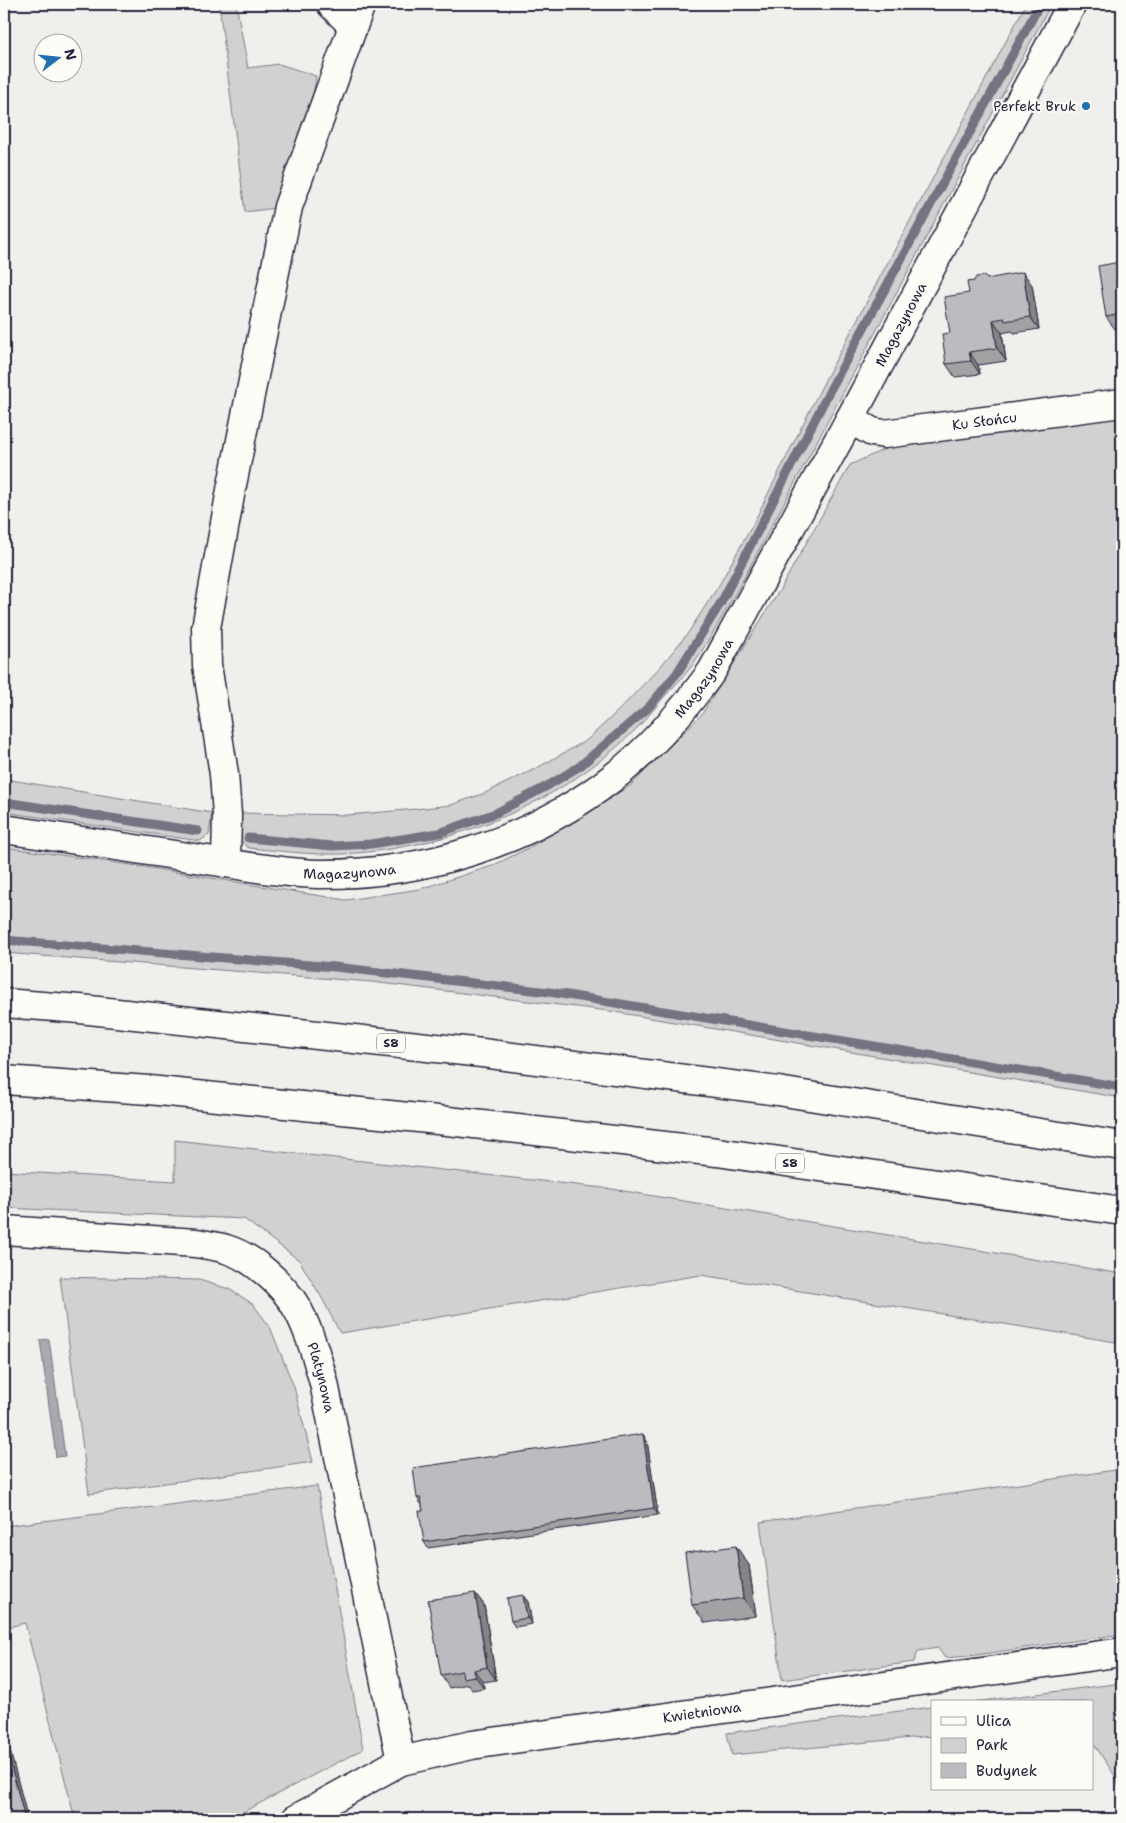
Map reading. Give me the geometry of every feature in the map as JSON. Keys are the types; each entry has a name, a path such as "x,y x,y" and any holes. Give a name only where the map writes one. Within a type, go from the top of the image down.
{"main road":[{"path":"226,863 227,815 224,774 207,665 206,628 231,490 288,207 357,14 331,4"},
{"name":"Magazynowa","path":"4,829 287,872 317,874 385,870 426,863 465,853 523,832 584,798 612,779 667,728 692,699 712,671 850,419 1072,4"},
{"name":"Ku Słońcu","path":"850,419 872,432 884,434 1122,402"},
{"name":"S8","path":"4,1003 80,1009 482,1052 778,1091 1122,1146"},
{"name":"S8","path":"4,1080 149,1090 457,1122 717,1152 1122,1211"},
{"name":"Platynowa","path":"4,1230 196,1243 227,1249 254,1263 278,1283 298,1309 312,1343 324,1383 401,1761"},
{"name":"Kwietniowa","path":"296,1819 401,1761 472,1745 1122,1652"}],"green space":[{"path":"219,4 236,4 248,68 279,64 316,76 313,98 275,208 245,212"},
{"path":"1026,4 1051,4 719,623 691,667 641,724 608,754 575,778 540,799 503,817 464,831 384,850 343,854 249,848 245,845 239,833 239,813 347,815 451,805 485,793 537,768 587,740 661,666 688,633 719,585 752,526 825,380"},
{"path":"1122,414 1122,1098 609,1011 372,982 4,953 4,847 138,866 346,900 420,889 492,866 532,846 631,785 702,714 781,588 850,465 896,444"},
{"path":"4,779 212,813 209,835 200,841 4,812"},
{"path":"175,1140 612,1189 1122,1274 1122,1343 701,1275 340,1333 299,1260 244,1219 4,1208 4,1171 175,1181"},
{"path":"60,1277 199,1280 229,1289 253,1304 270,1327 294,1387 313,1462 89,1494"},
{"path":"1122,1469 1122,1634 945,1658 938,1648 918,1651 914,1662 782,1680 760,1522"},
{"path":"317,1486 363,1749 230,1819 75,1819 25,1623 4,1628 4,1526"},
{"path":"1122,1683 1122,1796 1115,1776 1094,1744 1094,1700 990,1700"},
{"path":"931,1707 931,1736 732,1755 727,1733"}],"shaded area":[{"path":"49,1339 65,1456 56,1457 40,1340"}],"building":[{"path":"1122,254 1122,314 1106,317 1098,266 1120,262 1119,255"},
{"path":"1023,272 1030,317 1005,321 1004,318 993,320 997,348 969,352 971,361 946,364 942,334 950,333 944,297 969,293 967,282 974,281 976,277 984,276 987,279"},
{"path":"643,1434 654,1508 424,1542 419,1511 423,1511 421,1498 417,1498 413,1468"},
{"path":"736,1546 743,1598 692,1605 685,1553"},
{"path":"475,1593 487,1667 474,1670 475,1676 463,1678 462,1671 441,1675 428,1600"},
{"path":"523,1595 527,1618 511,1621 507,1598"},
{"path":"4,1739 25,1819 4,1819"}],"waterway":[{"path":"248,838 332,846 371,844 439,833 496,813 549,785 580,766 648,708 677,673 722,601 830,390 1040,4"},
{"path":"4,802 198,831"},
{"path":"4,940 335,967 549,992 1122,1087"}],"place":[{"name":"Perfekt Bruk","path":"1086,106"}]}
